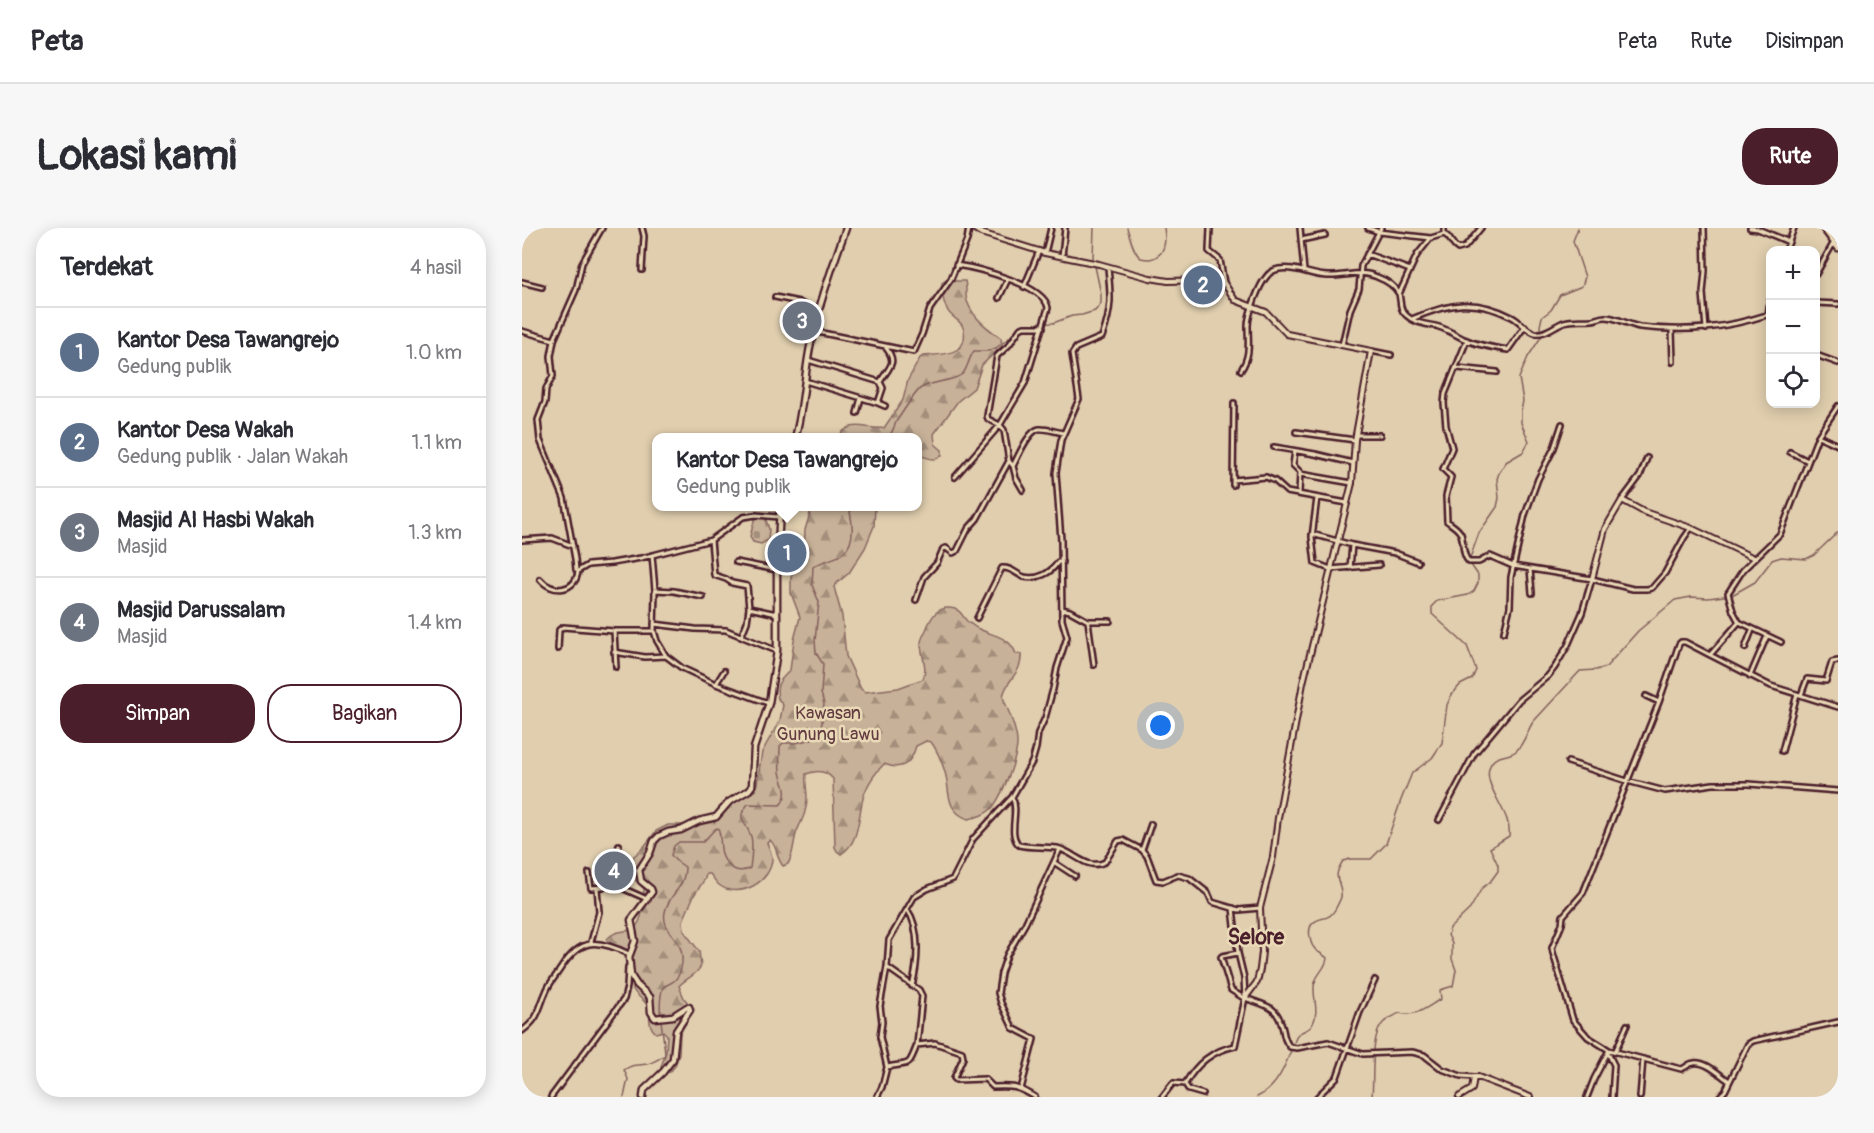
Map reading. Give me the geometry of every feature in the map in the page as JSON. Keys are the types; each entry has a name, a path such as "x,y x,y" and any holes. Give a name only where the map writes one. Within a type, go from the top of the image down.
{"main road":[{"path":"796,433 813,331 846,228"},
{"path":"1823,228 1838,248"},
{"path":"643,1097 644,1090 673,1059 676,1031 690,1012 690,1008 686,1007 673,1016 658,1018 651,1014 650,997 631,976 629,954 635,942 631,920 652,893 652,890 641,881 639,870 656,839 666,832 681,830 699,821 716,817 729,802 751,788 755,741 769,703 777,651 780,511"}],"street":[{"path":"540,579 548,587 566,589 577,580 578,571 575,569 564,498 540,440 538,416 545,402 546,388 553,376 551,356 554,340 576,290 582,263 602,228"},
{"path":"642,228 644,236 642,270"},
{"path":"813,331 885,347 915,351 930,309 951,279 971,228 1045,253 1099,264 1108,268 1168,281 1208,280 1224,283"},
{"path":"1045,253 1051,228"},
{"path":"1062,257 1065,228"},
{"path":"1210,228 1209,251 1220,260 1224,283 1234,300 1266,312 1287,334 1391,355"},
{"path":"1299,228 1304,271"},
{"path":"1368,228 1431,238 1444,234"},
{"path":"1444,228 1444,234"},
{"path":"1444,234 1455,247 1463,248 1481,228"},
{"path":"1704,228 1703,293 1706,329"},
{"path":"1750,228 1789,242"},
{"path":"1788,246 1794,228"},
{"path":"1342,346 1350,310 1359,289 1361,266 1380,230"},
{"path":"1300,240 1325,235"},
{"path":"1399,294 1418,255 1431,238"},
{"path":"1820,266 1834,242"},
{"path":"1024,287 1039,251"},
{"path":"1366,254 1410,270"},
{"path":"955,477 1000,425 1025,383 1048,308 1047,301 1037,292 986,271 956,265"},
{"path":"877,1097 887,1067 880,1037 882,1022 880,1006 889,939 911,901 920,893 953,879 973,839 1012,797 1035,756 1038,733 1045,718 1067,637 1062,620 1062,562 1056,473 1059,449 1079,399 1072,363 1073,350 1102,337 1109,317 1111,297 1108,268"},
{"path":"1241,370 1249,354 1248,325 1253,307 1264,280 1269,273 1280,269 1330,276 1361,272 1378,277 1390,284 1399,294 1403,312 1412,319 1426,325 1440,327 1467,340 1508,350 1525,326"},
{"path":"999,298 1008,279"},
{"path":"522,282 542,286"},
{"path":"775,297 799,302 818,314"},
{"path":"1820,303 1838,304"},
{"path":"1412,319 1440,309 1469,304 1497,310 1520,321 1531,331 1539,333 1572,320 1592,320 1604,316 1637,326 1672,330 1706,329 1766,315"},
{"path":"1023,490 1009,461 1004,430 987,416 996,358 1020,329 1044,324"},
{"path":"1672,330 1673,362"},
{"path":"522,331 554,340"},
{"path":"1467,340 1444,398 1446,426 1452,448 1443,469 1452,477 1446,496 1447,521 1460,532 1466,559 1470,563 1479,562 1490,556 1514,566 1592,579 1633,589 1652,588 1665,573 1692,528"},
{"path":"880,382 893,360 885,347"},
{"path":"1245,998 1257,982 1260,969 1262,952 1260,908 1273,857 1303,683 1352,483 1355,437 1371,351"},
{"path":"1820,357 1838,363"},
{"path":"808,360 880,382 883,388 878,403"},
{"path":"1457,368 1497,372"},
{"path":"805,381 885,406"},
{"path":"857,413 861,398"},
{"path":"1233,485 1234,403"},
{"path":"1781,642 1739,622 1728,593 1732,584 1754,558 1780,534 1818,436 1838,406"},
{"path":"1504,632 1510,607 1511,577 1525,515 1533,497 1535,485 1554,448 1562,424"},
{"path":"1013,466 1029,435 1035,430 1064,433"},
{"path":"1296,432 1355,437 1380,435"},
{"path":"1818,436 1838,445"},
{"path":"1274,447 1353,463"},
{"path":"1295,451 1293,465 1300,474 1299,494"},
{"path":"1790,452 1808,461"},
{"path":"1439,820 1474,754 1519,700 1548,676 1568,645 1582,613 1605,529 1640,476 1647,458"},
{"path":"916,600 924,577 937,563 943,549 946,548 953,553 957,551 1009,461"},
{"path":"1300,474 1352,483"},
{"path":"1233,480 1266,477 1275,481 1283,490 1347,502"},
{"path":"1317,498 1312,534 1313,560 1318,565 1330,569 1379,565"},
{"path":"1622,500 1644,512 1692,528 1754,558"},
{"path":"578,571 588,565 652,555 711,540 743,517 756,515 779,517"},
{"path":"1312,534 1337,542 1395,553 1418,562"},
{"path":"522,540 552,538 573,546"},
{"path":"711,540 714,575 732,583 747,586 747,622 741,637"},
{"path":"1350,568 1352,545"},
{"path":"652,555 655,590 654,631 666,656 682,668 716,684 769,703"},
{"path":"736,562 777,570"},
{"path":"977,618 1002,568 1008,568 1025,577 1040,577 1051,571 1058,562 1062,562"},
{"path":"1530,569 1532,593"},
{"path":"655,590 703,597"},
{"path":"748,608 777,614"},
{"path":"1062,609 1088,621 1110,621"},
{"path":"1088,621 1094,665"},
{"path":"1710,655 1739,622"},
{"path":"654,624 726,630 777,651"},
{"path":"558,649 561,628 654,631"},
{"path":"1745,648 1752,630"},
{"path":"614,631 616,667"},
{"path":"1750,676 1767,636"},
{"path":"1730,1082 1700,1063 1692,1063 1681,1069 1609,1051 1588,1037 1573,1020 1555,965 1552,948 1565,912 1583,893 1681,642 1771,686 1838,707"},
{"path":"614,652 645,657 666,656"},
{"path":"1782,751 1799,694 1808,679 1827,681 1832,662 1838,661"},
{"path":"716,684 724,671"},
{"path":"1646,696 1659,702"},
{"path":"1568,762 1665,791 1713,784 1749,784 1838,791"},
{"path":"1012,797 1015,804 1014,837 1016,843 1022,846 1060,849 1094,866 1105,862 1121,840 1142,850 1156,880 1162,881 1178,875 1190,878 1208,892 1212,902 1243,910 1260,908"},
{"path":"1142,850 1151,824"},
{"path":"613,884 614,875 610,870 616,860 619,845"},
{"path":"1021,1089 1034,1039 1013,1028 998,993 1001,973 1007,955 1025,924 1060,849"},
{"path":"1055,862 1075,876"},
{"path":"589,873 590,887 597,888 613,884 647,899"},
{"path":"591,943 599,912 597,888"},
{"path":"1185,1084 1200,1064 1221,1049 1235,1046 1245,998 1233,908"},
{"path":"906,909 914,923 915,932 915,969 912,986"},
{"path":"522,1031 536,1018 547,989 568,957 580,947 591,943 606,945 629,954 624,999 551,1097"},
{"path":"1238,953 1221,957 1231,990 1276,1011 1285,1040 1292,1048 1328,1042 1364,1054 1418,1053 1442,1069 1461,1076 1481,1077 1530,1097"},
{"path":"887,967 919,990 922,999 917,1045 912,1061 908,1064 887,1067"},
{"path":"1317,1097 1337,1077 1360,1012 1375,980"},
{"path":"1719,1097 1730,1082 1748,1044 1838,1022"},
{"path":"1615,1052 1627,1025"},
{"path":"917,1045 935,1043 962,1052 963,1058 954,1078 956,1080 985,1079 993,1087 1006,1085 1021,1089 1035,1097"},
{"path":"1587,1097 1609,1051"},
{"path":"1609,1051 1614,1065 1612,1097"},
{"path":"1640,1097 1643,1059"},
{"path":"1459,1097 1472,1089 1474,1077"},
{"path":"1162,1097 1173,1083 1185,1084"},
{"path":"1185,1084 1189,1090 1203,1094"}],"green space":[{"path":"965,281 966,299 973,313 1001,338 1002,346 982,365 974,388 958,401 934,434 935,444 942,450 942,455 934,459 922,456 922,433 842,433 848,428 859,426 884,428 903,400 908,380 920,358 954,351 962,345 963,327 946,308 942,283"},
{"name":"Kawasan Gunung Lawu","path":"811,511 875,511 874,526 865,548 849,573 834,587 842,616 846,656 861,689 865,692 898,688 923,679 925,670 921,641 930,621 944,608 957,610 973,626 1001,637 1010,643 1016,654 1021,654 1017,671 1004,691 1003,697 1016,735 1015,757 993,807 988,812 968,819 957,812 951,804 943,766 931,742 926,741 916,746 905,764 896,767 884,764 873,777 863,800 856,834 848,848 841,854 835,847 833,779 821,772 806,774 806,807 788,864 783,866 770,840 767,843 772,857 771,866 761,881 744,889 727,889 719,885 710,874 706,874 694,895 683,921 684,931 699,951 701,966 679,986 692,1012 680,1034 679,1054 675,1066 670,1072 663,1073 661,1067 666,1052 667,1035 663,1031 656,1033 653,1030 648,1007 633,989 630,951 609,944 607,939 615,933 635,928 638,924 643,906 644,889 632,877 630,865 634,856 656,831 668,825 686,825 718,817 739,799 756,790 762,752 780,720 783,705 778,699 778,685 790,670 800,617 791,593 791,578 794,564 804,554 805,530"},
{"path":"755,517 765,517 769,529 768,540 761,544 753,542 750,537"}],"waterway":[{"path":"892,433 896,422 919,390 961,375 974,351 988,351 996,348 1020,326 1053,323 1095,311 1101,303 1101,294 1093,257 1094,228"},
{"path":"1127,228 1138,256 1150,259 1159,255 1164,247 1164,228"},
{"path":"1257,1097 1272,1086 1278,1078 1297,1035 1309,1028 1314,1020 1315,983 1327,958 1312,945 1310,930 1315,921 1328,917 1334,912 1341,897 1337,877 1339,867 1343,861 1350,859 1371,859 1386,844 1412,773 1432,758 1442,743 1447,705 1451,696 1460,685 1472,679 1476,670 1467,646 1432,614 1432,606 1437,601 1468,595 1474,591 1478,583 1478,575 1471,565 1470,558 1479,533 1497,507 1499,473 1506,462 1523,452 1529,441 1521,423 1523,401 1519,378 1528,357 1541,337 1542,317 1551,310 1560,295 1582,286 1585,277 1573,241 1578,228"},
{"path":"624,1097 628,1079 624,1070 652,1063 665,1055 660,1012 661,995 663,987 678,977 682,963 681,949 664,917 670,900 680,886 685,867 671,855 674,846 679,842 703,842 718,828 725,861 734,869 742,871 750,868 752,841 742,819 744,809 748,804 780,805 785,796 780,772 780,746 783,743 812,739 821,730 824,704 821,693 823,664 816,653 819,602 812,585 813,567 840,555 847,549 852,534 851,511"},
{"path":"1372,1097 1374,1047 1379,1029 1399,1013 1411,1014 1426,1008 1441,999 1440,990 1453,986 1456,970 1452,959 1452,943 1448,935 1450,928 1470,909 1482,888 1498,871 1498,865 1490,848 1509,836 1509,827 1489,779 1489,770 1494,759 1516,751 1533,722 1580,671 1606,667 1638,631 1675,600 1732,595 1755,582 1772,560 1781,557 1806,559 1814,555 1838,532"}],"place":[{"name":"Kantor Desa Wakah","path":"1203,285"},
{"name":"Masjid Al Hasbi Wakah","path":"802,321"},
{"name":"Kantor Desa Tawangrejo","path":"787,553"},
{"name":"Masjid Darussalam","path":"614,871"}],"district":[{"name":"Selore","path":"1256,937"}]}
